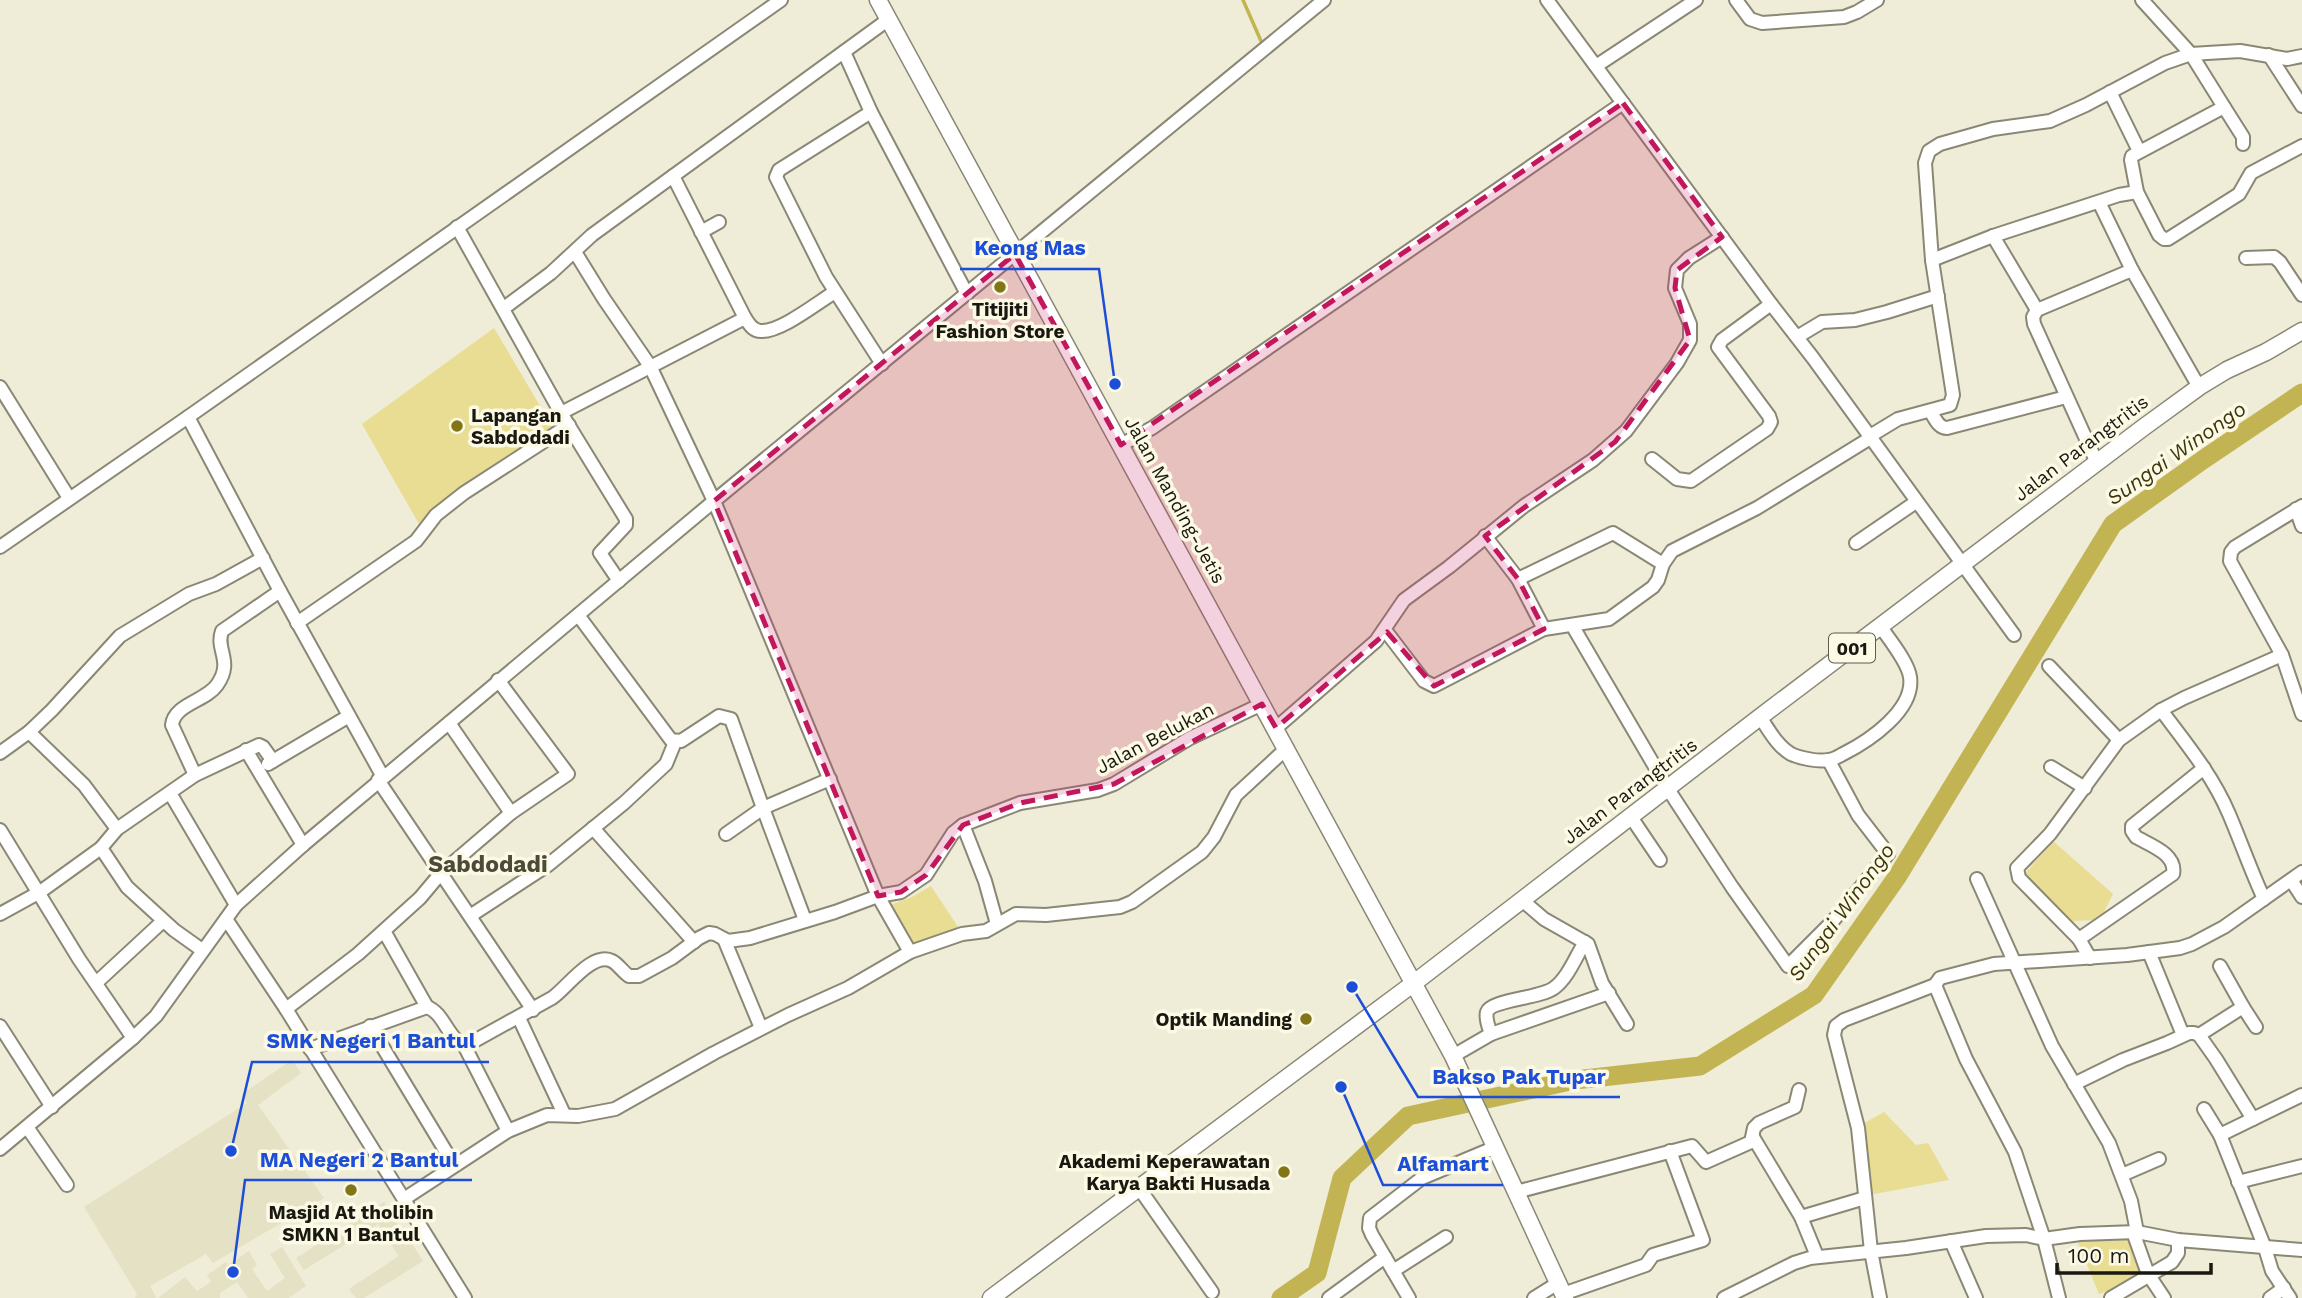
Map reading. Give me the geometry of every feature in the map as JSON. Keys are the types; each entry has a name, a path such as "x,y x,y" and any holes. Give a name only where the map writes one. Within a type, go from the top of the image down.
{"main road":[{"name":"Jalan Manding-Jetis","path":"878,0 1454,1056 1562,1292"},
{"name":"Jalan Parangtritis","path":"1000,1295 2199,387 2302,331"}],"street":[{"path":"0,547 781,0"},
{"path":"0,1149 156,1016 236,905 303,845 714,501 1324,0"},
{"path":"1547,0 1871,437 2014,635"},
{"path":"1596,66 1696,0"},
{"path":"1736,0 1750,19 1762,23 1844,17 1877,0"},
{"path":"2142,0 2191,54 2244,137 2243,144"},
{"path":"504,308 575,252 592,235 889,19"},
{"path":"1385,630 1424,681 1434,686 1544,629 1602,621 1617,615 1653,587 1663,564 1678,547 1757,508 1898,419 1950,405 1953,396 1932,260 1925,163 1926,156 1933,148 1993,129 2050,121 2165,63 2191,54 2240,51 2287,59 2302,56"},
{"path":"844,52 871,111 967,294"},
{"path":"2269,55 2302,106"},
{"path":"2110,92 2139,151"},
{"path":"1121,445 1152,428 1623,103"},
{"path":"2224,107 2132,156 2137,192 2161,238 2168,239 2239,194 2251,173 2302,146"},
{"path":"871,111 779,170 776,175 835,292 882,364"},
{"path":"673,176 753,329 771,330 835,292"},
{"path":"1932,260 1993,236 2119,195 2137,192"},
{"path":"2099,202 2132,270 2199,387"},
{"path":"701,232 719,222"},
{"path":"457,227 561,413 626,519 626,525 600,553 619,580"},
{"path":"1993,236 2037,310"},
{"path":"1276,728 1376,641 1404,600 1524,506 1593,460 1621,436 1677,362 1690,340 1690,324 1675,288 1677,270 1689,258 1722,237"},
{"path":"575,252 650,366 714,501 877,896 910,952"},
{"path":"2246,258 2274,257 2302,295"},
{"path":"2097,463 2032,320 2037,310 2132,270"},
{"path":"1797,337 1822,322 1855,320 1938,296"},
{"path":"1652,459 1677,479 1691,481 1767,429 1771,422 1769,416 1718,346 1721,340 1771,304"},
{"path":"561,413 745,318"},
{"path":"0,387 69,498"},
{"path":"1930,411 1938,424 1947,428 2066,397"},
{"path":"188,417 381,779 533,1010"},
{"path":"297,623 416,541 436,515 464,493 569,425"},
{"path":"1856,543 1916,502"},
{"path":"2302,526 2299,507 2235,547 2230,557 2281,655 2302,714"},
{"path":"1518,579 1613,533 1663,564"},
{"path":"1485,536 1518,579 1544,629"},
{"path":"0,753 29,732 120,636 190,594 216,584 263,558"},
{"path":"195,775 172,725 173,719 178,712 208,695 216,687 225,666 220,640 222,631 280,591"},
{"path":"578,615 669,738 675,742 681,741 719,716 731,719 805,920"},
{"path":"1572,625 1668,789 1788,966 1832,922 1888,854 1858,815 1829,761"},
{"path":"1760,717 1780,744 1793,754 1829,761 1860,745 1896,715 1909,696 1908,667 1880,626"},
{"path":"2090,958 2079,939 2019,878 2016,871 2050,834 2119,740 2183,698 2281,655"},
{"path":"2049,666 2119,740"},
{"path":"285,1009 342,967 384,931 429,890 441,873 511,813 568,774 498,680"},
{"name":"Jalan Belukan","path":"694,942 709,933 728,941 750,937 877,896 901,892 926,875 953,833 963,825 1030,800 1098,790 1114,784 1190,738 1262,704"},
{"path":"2161,710 2204,768 2229,813 2264,899"},
{"path":"258,770 349,716"},
{"path":"449,723 511,813"},
{"path":"29,732 84,785 117,829"},
{"path":"470,916 548,865 593,828 666,764 675,742"},
{"path":"0,914 40,892 101,848 117,829 195,775 261,745 272,761"},
{"path":"404,1199 508,1131 539,1117 564,1114 578,1116 615,1109 761,1028 848,988 910,952 962,934 986,931 1016,914 1046,915 1120,907 1132,902 1202,852 1214,837 1236,795 1273,758 1287,748"},
{"path":"246,750 303,845"},
{"path":"2051,767 2085,788"},
{"path":"2079,939 2173,874 2174,865 2170,858 2136,837 2132,826 2204,768"},
{"path":"726,834 763,808 830,779"},
{"path":"170,793 236,905"},
{"path":"1631,817 1660,860"},
{"path":"963,825 998,924"},
{"path":"384,931 427,1007 436,1012 458,1042 464,1045 471,1044 533,1010 560,993 580,971 600,960 610,960 629,976 639,976 694,942 593,828"},
{"path":"0,830 133,1038"},
{"path":"101,848 127,887 163,921 202,950"},
{"path":"1880,1298 1871,1251 1858,1128 1834,1035 1836,1026 1844,1020 1935,985 1940,978 1994,964 2090,958 2192,944 2224,927 2297,876 2302,897"},
{"path":"1977,879 2052,1046 2109,1143 2133,1208 2135,1232 2149,1277 2164,1298"},
{"path":"1522,900 1544,919 1585,942 1627,1024"},
{"path":"226,919 465,1298"},
{"path":"96,983 163,921"},
{"path":"723,939 761,1028"},
{"path":"1490,1034 1488,1009 1517,999 1539,996 1555,988 1585,942"},
{"path":"2148,952 2183,1035"},
{"path":"2220,966 2256,1027"},
{"path":"1935,985 1964,1056 2012,1145 2044,1239 2059,1298"},
{"path":"1454,1056 1490,1034 1609,993"},
{"path":"310,1049 427,1007"},
{"path":"2199,1035 2243,1007"},
{"path":"519,1018 564,1114"},
{"path":"0,1026 52,1107"},
{"path":"370,1026 454,1165"},
{"path":"2074,1084 2123,1059 2192,1033 2199,1035 2230,1079 2253,1119"},
{"path":"464,1045 508,1131"},
{"path":"1516,1192 1692,1146 1706,1162 1751,1142 1754,1128 1759,1123 1795,1107 1799,1090"},
{"path":"2220,1135 2302,1095"},
{"path":"2204,1109 2220,1135 2266,1248 2272,1271 2287,1293 2270,1298"},
{"path":"27,1128 67,1185"},
{"path":"1753,1137 1801,1217 1817,1256"},
{"path":"1409,1298 1368,1222 1374,1214 1432,1172 1496,1147"},
{"path":"1534,1298 1562,1292 1646,1265 1653,1255 1703,1240 1670,1151"},
{"path":"2122,1175 2159,1159"},
{"path":"2238,1182 2302,1167"},
{"path":"1139,1188 1212,1292"},
{"path":"1801,1217 1865,1198"},
{"path":"1727,1297 1794,1263 1817,1256 2008,1235 2044,1239 2080,1234 2135,1232 2178,1240 2302,1250"},
{"path":"1393,1271 1446,1237"},
{"path":"2111,1298 2149,1277 2176,1257 2178,1240"},
{"path":"1951,1241 1976,1298"},
{"path":"1332,1297 1385,1256"}],"highlighted area":[{"path":"1623,103 1722,237 1677,270 1675,288 1690,340 1615,442 1485,536 1518,579 1544,629 1434,686 1387,632 1276,728 1262,704 1114,784 1020,803 963,825 926,875 901,892 878,896 714,501 1015,254 1121,445"}],"shaded area":[{"name":"Lapangan Sabdodadi","path":"494,328 553,428 419,524 362,424"},
{"path":"2053,841 2113,894 2100,920 2068,921 2024,875"},
{"path":"931,886 962,933 912,950 888,906"},
{"path":"292,1060 301,1073 258,1105 324,1198 213,1263 206,1254 150,1286 156,1297 135,1298 137,1294 84,1207 247,1103 242,1094"},
{"path":"1884,1112 1916,1145 1928,1143 1949,1180 1869,1195 1861,1125"},
{"path":"384,1202 400,1228 403,1226 411,1237 409,1239 423,1261 364,1298 356,1298 349,1289 399,1256 378,1224 304,1270 296,1258"},
{"path":"2130,1232 2146,1277 2099,1294 2077,1240"},
{"path":"282,1247 306,1286 288,1298 248,1298 237,1282 220,1293 220,1298 158,1298 185,1277 197,1291 211,1282 207,1275 249,1251 257,1265 252,1269 267,1291 285,1278 270,1254"}],"waterway":[{"path":"1243,0 1261,41"},
{"name":"Sungai Winongo","path":"1281,1298 1317,1273 1342,1178 1408,1116 1575,1080 1700,1066 1814,995 1897,877 2113,524 2302,393"}],"place":[{"name":"Titijiti Fashion Store","path":"1000,287"},
{"name":"Keong Mas","path":"1115,384"},
{"name":"Lapangan Sabdodadi","path":"457,426"},
{"name":"Bakso Pak Tupar","path":"1352,987"},
{"name":"Optik Manding","path":"1306,1019"},
{"name":"Alfamart","path":"1341,1087"},
{"name":"SMK Negeri 1 Bantul","path":"231,1151"},
{"name":"Akademi Keperawatan Karya Bakti Husada","path":"1284,1172"},
{"name":"Masjid At tholibin SMKN 1 Bantul","path":"351,1190"},
{"name":"MA Negeri 2 Bantul","path":"233,1272"}],"district":[{"name":"Sabdodadi","path":"488,864"}]}
